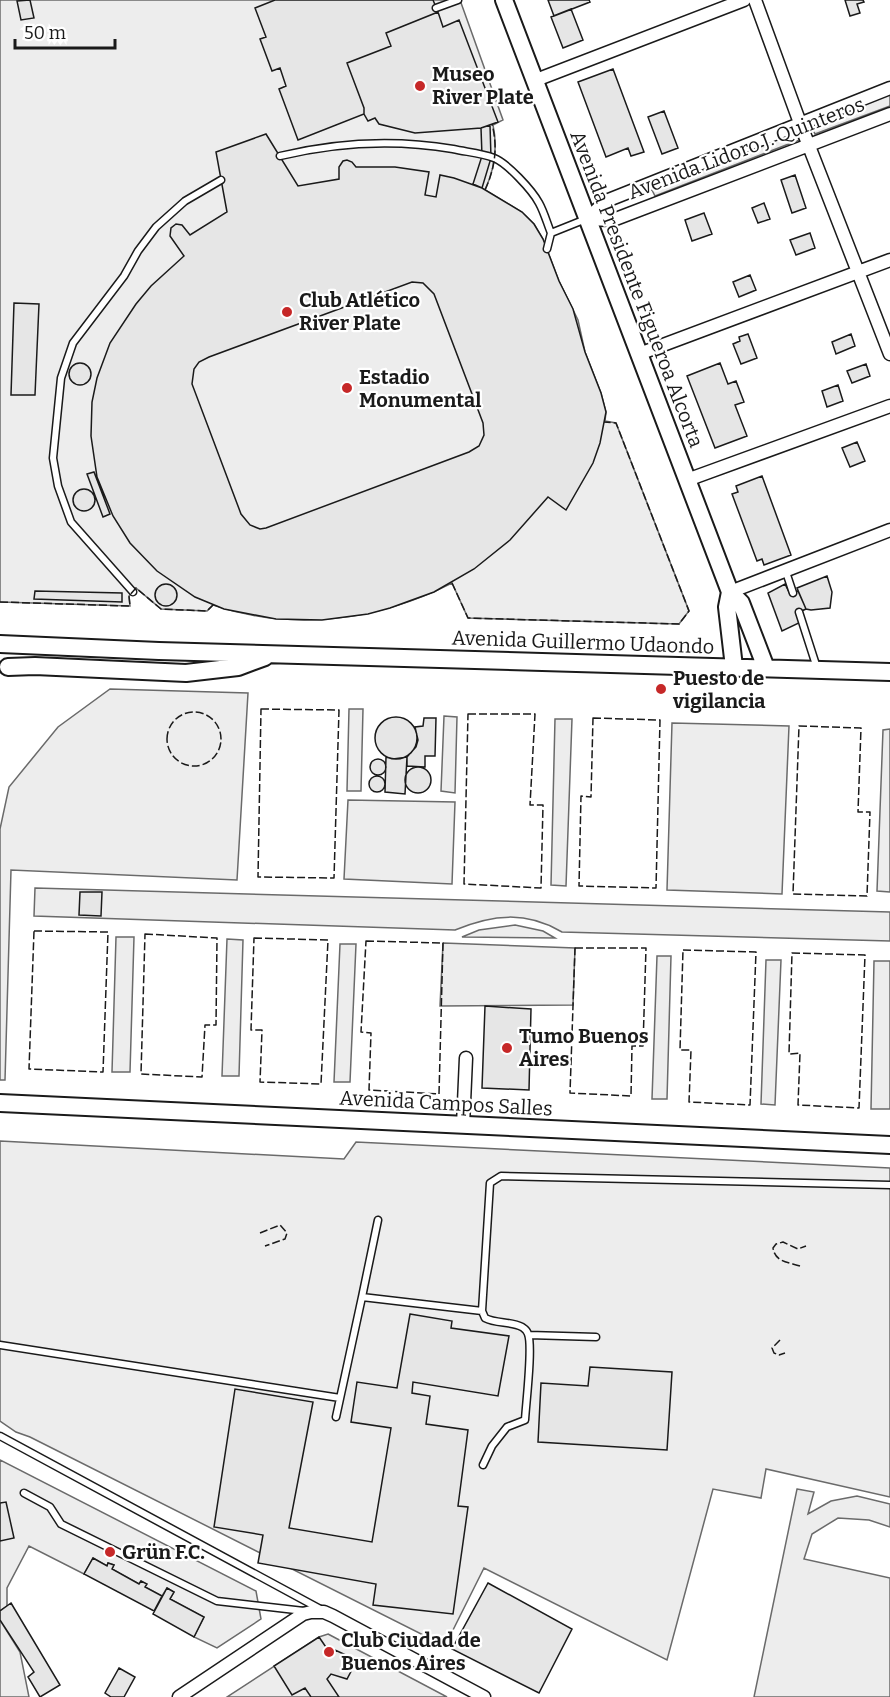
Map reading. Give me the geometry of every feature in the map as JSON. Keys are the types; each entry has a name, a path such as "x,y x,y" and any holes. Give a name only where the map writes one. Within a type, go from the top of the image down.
{"main road":[{"name":"Avenida Presidente Figueroa Alcorta","path":"504,0 730,592 741,603 766,668"},
{"name":"Avenida Presidente Figueroa Alcorta","path":"730,592 727,607 734,668"},
{"name":"Avenida Guillermo Udaondo","path":"0,644 159,651 890,672"},
{"name":"Avenida Guillermo Udaondo","path":"4,673 35,666 186,673 238,667 274,653"},
{"name":"Avenida Campos Salles","path":"0,1103 890,1145"}],"street":[{"path":"536,80 744,0"},
{"path":"755,0 808,145 890,354"},
{"name":"Avenida Lidoro J. Quinteros","path":"587,219 606,201 890,88"},
{"name":"Avenida Lidoro J. Quinteros","path":"587,219 613,220 890,114"},
{"path":"639,354 890,260"},
{"path":"687,480 890,406"},
{"path":"730,592 890,530"},
{"path":"464,1125 466,1058"},
{"path":"179,1697 290,1622 311,1612 324,1612 484,1697"}],"lane":[{"path":"436,9 458,0"},
{"path":"280,156 326,146 380,142 433,146 495,158 517,176 538,201 551,232 547,249"},
{"path":"133,592 71,522 58,486 53,458 61,378 73,343 124,276 138,251 156,227 185,201 221,180"},
{"path":"551,232 587,219"},
{"path":"786,572 793,593"},
{"path":"799,612 817,670"},
{"path":"483,1465 492,1446 507,1427 525,1420 529,1335 525,1328 484,1318 482,1311 490,1183 501,1176 890,1185"},
{"path":"336,1417 378,1220"},
{"path":"362,1297 482,1311"},
{"path":"529,1335 596,1337"},
{"path":"0,1345 340,1398"},
{"path":"0,1436 333,1616"},
{"path":"24,1493 50,1507 61,1524 217,1601 311,1612"}],"shaded area":[{"name":"Club Atlético River Plate","path":"0,0 460,0 503,120 493,125 495,158 485,190 522,212 534,224 543,239 559,281 578,320 585,352 601,393 606,412 605,421 616,423 689,611 679,624 468,618 452,583 423,596 365,614 304,620 243,613 213,605 207,611 161,609 136,588 129,596 130,606 0,602"},
{"path":"890,94 890,106 815,134 811,125"},
{"path":"796,130 799,140 655,196 651,188"},
{"path":"110,689 248,693 237,880 11,870 5,1080 0,1080 0,829 9,787 58,727"},
{"path":"349,709 363,709 361,791 347,791"},
{"path":"444,716 457,717 455,793 441,791"},
{"path":"555,719 572,719 566,886 551,885"},
{"path":"672,723 789,726 782,894 667,890"},
{"path":"890,729 890,892 877,891 883,730"},
{"path":"348,800 455,802 452,884 344,879"},
{"path":"35,888 890,912 890,941 562,932 535,921 509,917 483,921 455,930 34,916"},
{"path":"515,925 543,931 555,938 462,937 479,930"},
{"path":"116,937 134,937 130,1072 112,1072"},
{"path":"227,939 243,940 239,1076 222,1076"},
{"path":"443,943 575,948 573,1005 440,1006"},
{"path":"340,944 356,944 350,1082 334,1082"},
{"path":"657,956 671,956 667,1099 652,1099"},
{"path":"766,960 781,960 775,1105 761,1104"},
{"path":"874,961 890,961 890,1109 871,1109"},
{"path":"0,1141 344,1159 356,1142 890,1168 890,1497 766,1469 761,1498 713,1489 667,1660 484,1568 445,1646 16,1432 0,1421"},
{"name":"Grün F.C.","path":"0,1460 256,1591 261,1619 217,1648 194,1637 204,1617 170,1599 174,1592 167,1588 162,1596 145,1587 146,1584 141,1581 139,1584 112,1569 114,1565 108,1563 107,1566 93,1558 84,1574 29,1546 7,1588 7,1606 0,1611"},
{"path":"797,1489 814,1492 808,1514 831,1501 857,1496 890,1504 890,1527 869,1520 838,1518 812,1534 804,1559 890,1578 890,1697 754,1697"},
{"path":"0,1620 20,1652 29,1697 0,1697"},
{"name":"Club Ciudad de Buenos Aires","path":"328,1634 447,1697 227,1697 319,1637"}],"building":[{"path":"30,0 34,18 21,20 17,1"},
{"path":"275,0 433,0 438,12 386,33 391,46 347,63 364,108 364,114 298,140 279,89 286,86 280,68 272,71 260,39 266,37 255,8"},
{"path":"548,0 589,0 590,2 554,16"},
{"path":"845,0 863,0 864,2 857,4 860,13 850,16"},
{"path":"571,9 583,40 563,48 551,17"},
{"name":"Museo River Plate","path":"438,12 443,27 459,20 498,122 481,128 415,133 379,124 375,118 368,121 347,63 391,46 386,33"},
{"path":"613,69 644,152 631,156 628,148 606,157 578,82"},
{"path":"664,111 678,148 662,154 648,117"},
{"path":"490,125 491,158 482,188 473,184 482,156 481,128"},
{"name":"Estadio Monumental","path":"266,134 298,186 339,179 339,167 343,161 347,160 356,167 395,167 429,172 425,195 436,197 440,175 454,178 482,188 522,212 534,224 543,239 559,281 573,309 606,412 600,443 593,463 566,510 548,497 510,540 474,569 434,592 368,614 322,620 276,619 224,609 195,597 157,571 130,543 113,516 97,477 91,436 92,402 97,378 110,343 151,286 184,256 170,236 171,228 176,224 182,225 190,235 227,212 216,152","holes":["412,282 423,283 434,294 483,423 484,435 479,446 469,452 266,528 260,529 250,525 241,514 192,384 194,369 199,362"]},
{"path":"795,175 806,208 792,213 781,180"},
{"path":"764,203 770,219 758,223 752,208"},
{"path":"704,213 712,234 692,241 685,220"},
{"path":"810,233 815,248 796,255 790,240"},
{"path":"750,275 756,290 739,297 733,282"},
{"path":"14,303 39,304 35,395 11,395"},
{"path":"748,334 757,358 741,364 733,344 740,341 739,337"},
{"path":"851,334 855,346 836,354 832,342"},
{"path":"76,363 84,363 91,370 91,378 84,385 76,385 69,378 69,370"},
{"path":"720,363 728,384 736,381 744,402 735,405 747,436 715,448 687,376"},
{"path":"866,364 870,376 852,383 847,371"},
{"path":"838,385 843,401 827,407 822,391"},
{"path":"857,442 865,461 850,467 842,448"},
{"path":"94,472 110,514 103,517 87,474"},
{"path":"762,476 791,555 764,565 762,559 757,561 732,494 738,492 736,486"},
{"path":"84,489 92,492 95,500 92,508 84,511 76,508 73,500 76,492"},
{"path":"827,576 832,592 830,608 806,609 797,588"},
{"path":"166,584 174,587 177,595 174,603 166,606 158,603 155,595 158,587"},
{"path":"785,584 790,594 798,591 806,609 797,613 801,622 782,631 768,593"},
{"path":"35,591 122,593 122,602 34,599"},
{"path":"396,717 404,718 411,723 416,730 416,746 411,753 404,758 396,759 388,758 381,753 376,746 375,738 376,730 381,723 388,718"},
{"path":"424,718 436,718 435,756 425,756 425,767 407,766 407,757 416,747 418,740 415,727 423,726"},
{"path":"386,757 393,759 407,757 405,794 385,792"},
{"path":"375,759 381,759 386,767 384,773 375,775 370,770 370,764"},
{"path":"418,767 427,771 431,780 427,789 418,793 409,789 405,780 409,771"},
{"path":"374,776 380,776 385,784 383,790 374,792 369,787 369,781"},
{"path":"80,892 102,892 101,916 79,915"},
{"name":"Tumo Buenos Aires","path":"485,1006 531,1009 529,1090 482,1088"},
{"path":"410,1314 452,1321 451,1328 509,1336 498,1396 413,1382 412,1393 430,1396 426,1424 468,1430 458,1506 468,1507 453,1614 373,1605 376,1584 258,1563 263,1535 214,1527 235,1389 313,1402 289,1528 372,1542 391,1428 351,1422 357,1382 397,1388"},
{"path":"590,1367 672,1372 667,1450 538,1442 541,1383 588,1386"},
{"path":"6,1502 14,1538 0,1541 0,1503"},
{"path":"93,1558 107,1566 108,1563 114,1565 112,1569 139,1584 141,1581 147,1584 145,1587 162,1596 154,1611 84,1574"},
{"path":"488,1583 572,1629 539,1693 452,1649"},
{"path":"167,1588 174,1592 170,1599 204,1617 194,1637 153,1614"},
{"path":"11,1603 60,1685 40,1697 28,1677 34,1672 0,1620 0,1611"},
{"path":"319,1637 332,1656 335,1650 357,1660 347,1679 331,1674 327,1679 339,1697 311,1697 305,1688 292,1695 274,1666"},
{"path":"119,1668 135,1677 124,1697 111,1697 105,1693"}],"fence":[{"path":"485,190 494,158 495,141 492,124"},
{"path":"452,583 468,618 679,624 689,611 616,423 604,422"},
{"path":"0,602 130,606 129,596 136,588 161,609 207,611 213,605"},
{"path":"261,709 339,710 334,878 258,877 261,709"},
{"path":"189,712 199,712 209,716 217,724 221,739 217,754 209,762 199,766 189,766 179,762 171,754 167,744 167,734 171,724 179,716 189,712"},
{"path":"468,714 535,714 530,805 543,805 541,888 464,884 468,714"},
{"path":"593,718 660,720 656,888 579,886 581,796 591,797 593,718"},
{"path":"799,726 861,728 858,812 870,812 867,896 793,894 799,726"},
{"path":"34,931 108,932 103,1072 29,1069 34,931"},
{"path":"145,934 217,938 216,1025 205,1025 202,1077 141,1074 145,934"},
{"path":"254,938 328,940 321,1084 260,1082 262,1030 251,1030 254,938"},
{"path":"366,941 443,943 439,1094 369,1090 371,1033 361,1032 366,941"},
{"path":"575,948 646,948 643,1046 632,1046 631,1096 570,1093 575,948"},
{"path":"683,950 756,952 750,1105 689,1102 691,1050 680,1050 683,950"},
{"path":"792,953 865,955 859,1108 798,1105 800,1053 789,1054 792,953"},
{"path":"260,1233 280,1225 287,1233 285,1239 265,1246"},
{"path":"800,1266 779,1259 773,1248 776,1244 783,1242 798,1249 806,1246"},
{"path":"780,1340 772,1348 774,1353 779,1355 785,1353"}],"place":[{"name":"Museo River Plate","path":"420,86"},
{"name":"Club Atlético River Plate","path":"287,312"},
{"name":"Estadio Monumental","path":"347,388"},
{"name":"Puesto de vigilancia","path":"661,689"},
{"name":"Tumo Buenos Aires","path":"507,1048"},
{"name":"Grün F.C.","path":"110,1552"},
{"name":"Club Ciudad de Buenos Aires","path":"329,1652"}]}
